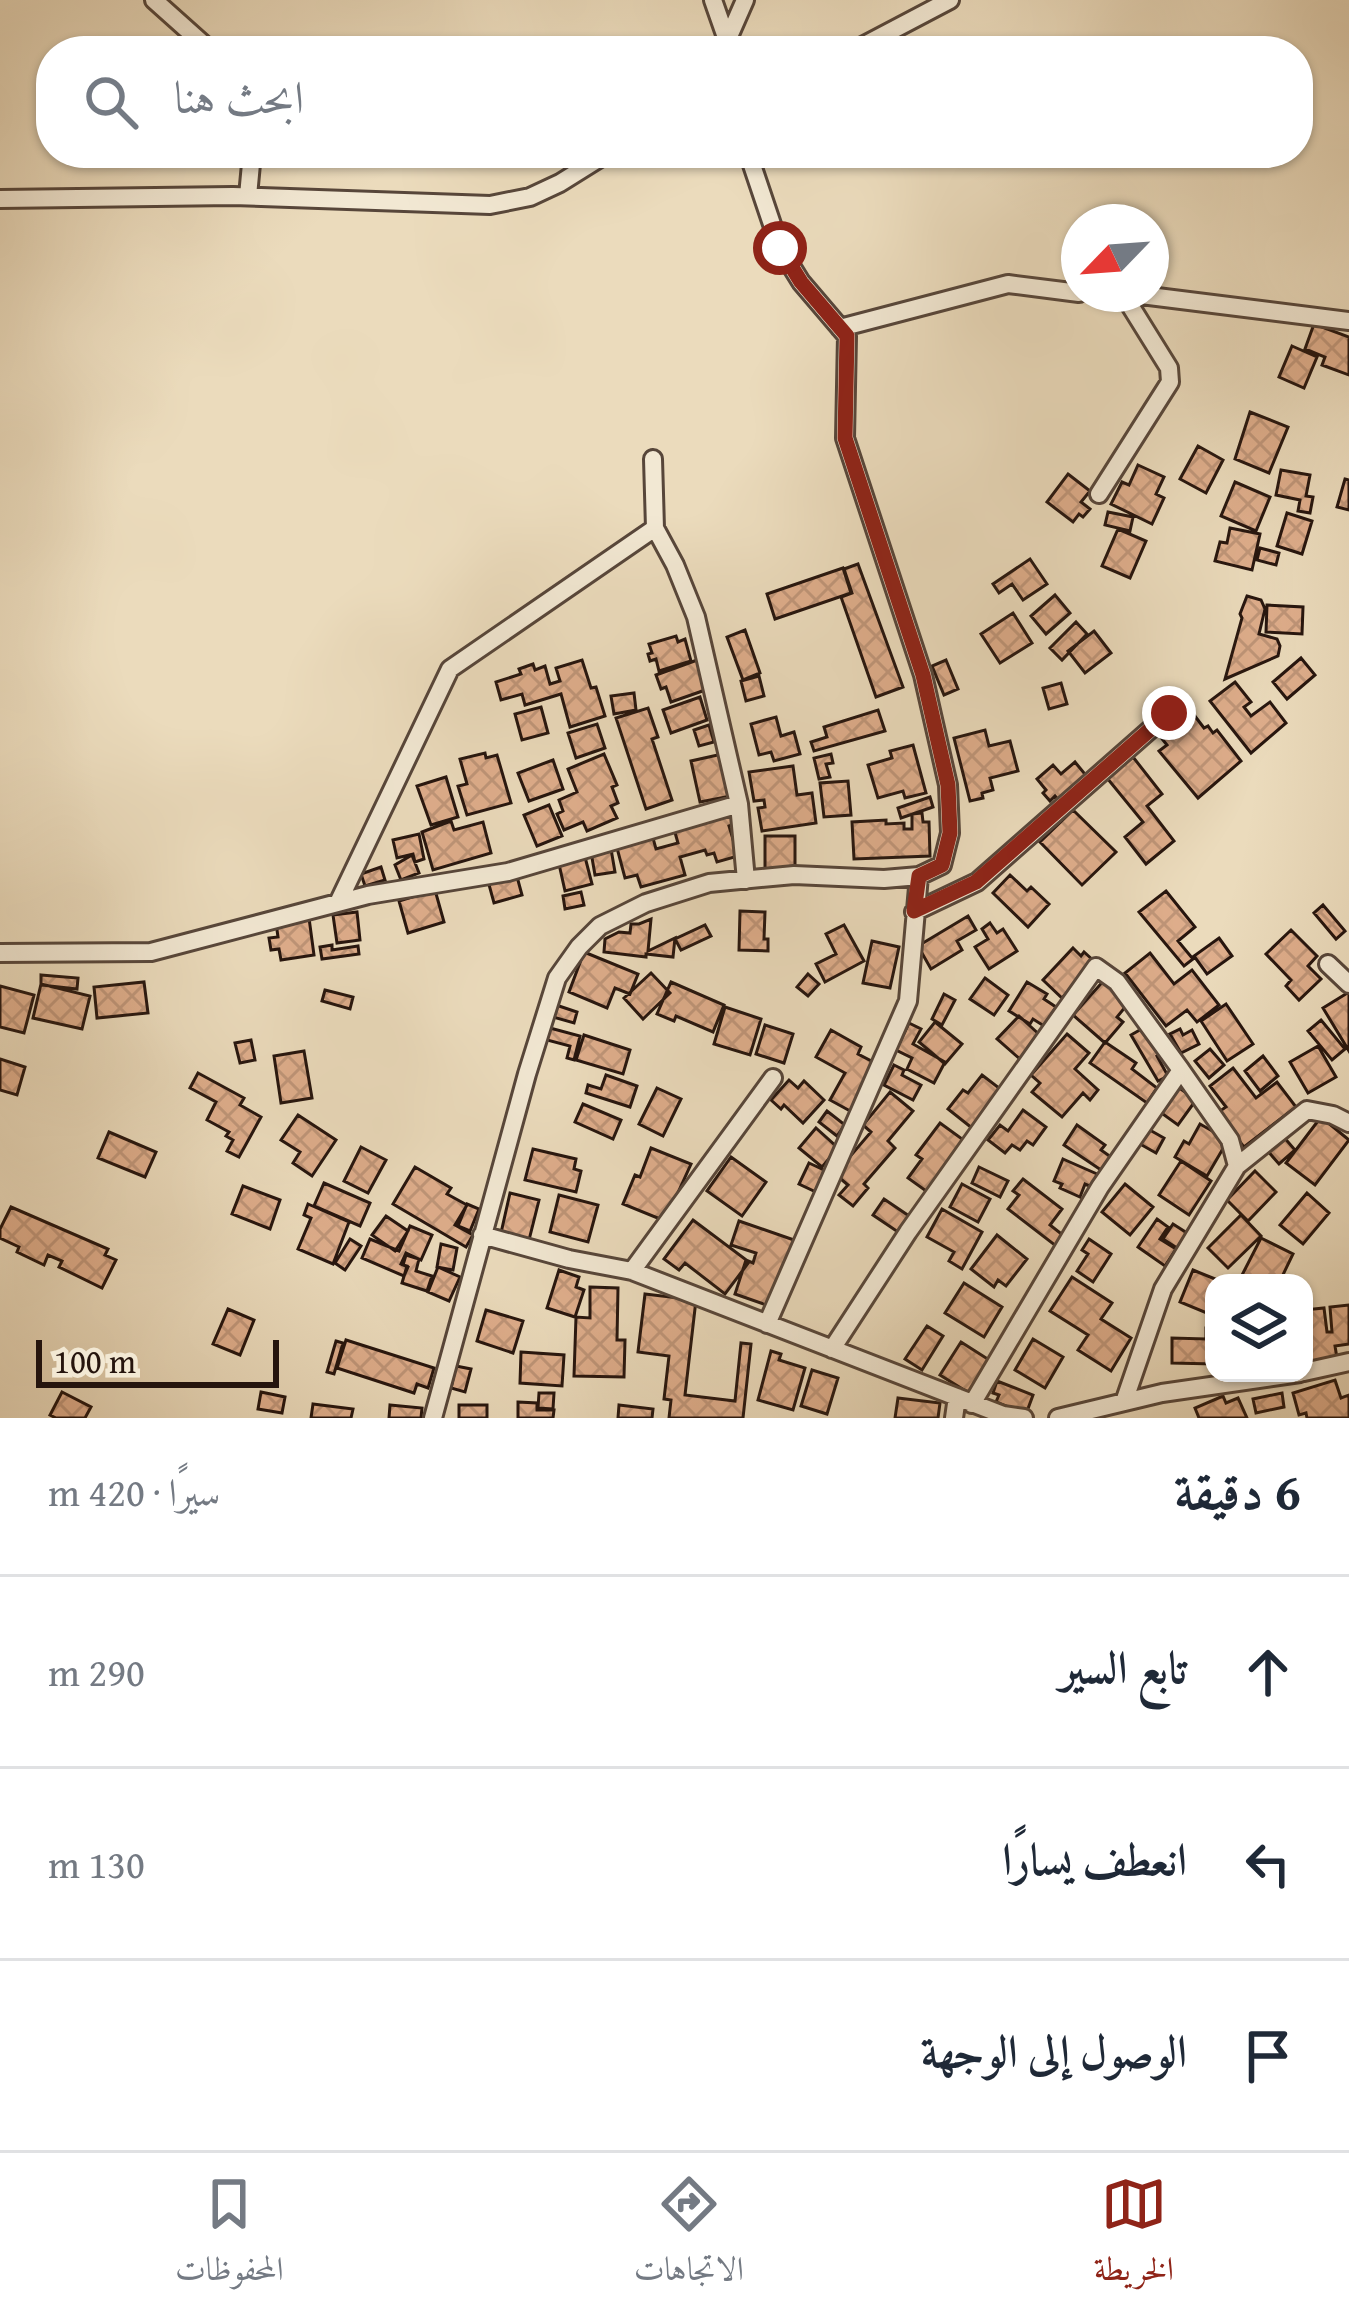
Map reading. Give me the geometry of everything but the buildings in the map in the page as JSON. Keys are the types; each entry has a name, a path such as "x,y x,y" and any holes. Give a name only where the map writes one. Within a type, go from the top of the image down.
{"street":[{"path":"154,0 194,36"},
{"path":"713,0 724,36"},
{"path":"731,36 745,0"},
{"path":"882,36 950,0"},
{"path":"248,196 251,168"},
{"path":"0,199 248,196 490,205 530,197 584,168"},
{"path":"433,1418 557,978 579,947 600,926 646,903 709,884 794,874 884,879 919,876 942,865 950,833 948,785 923,675 845,438 847,336 801,282 780,248 753,168"},
{"path":"840,328 1008,284 1061,291"},
{"path":"1169,298 1349,321"},
{"path":"1099,494 1170,382 1169,368 1135,312"},
{"path":"652,459 655,528 696,617 739,804 746,880"},
{"path":"338,903 450,669 655,528"},
{"path":"914,911 976,882 1169,713"},
{"path":"0,953 151,952 368,895 508,872 739,804"},
{"path":"767,1324 908,1001 919,876"},
{"path":"1328,964 1349,984"},
{"path":"832,1349 908,1232 1096,967 1118,982 1181,1070 1230,1140 1237,1166"},
{"path":"954,1418 1100,1187 1181,1070"},
{"path":"632,1271 773,1078"},
{"path":"1124,1402 1163,1289 1237,1166 1307,1110 1349,1123"},
{"path":"482,1235 632,1271 965,1401 1024,1418"},
{"path":"1313,1370 1349,1362"},
{"path":"1058,1418 1162,1393 1239,1382"}],"route":[{"path":"780,248 801,282 847,336 845,438 923,675 948,785 950,833 942,865 919,876 914,911 976,882 1169,713"}]}
